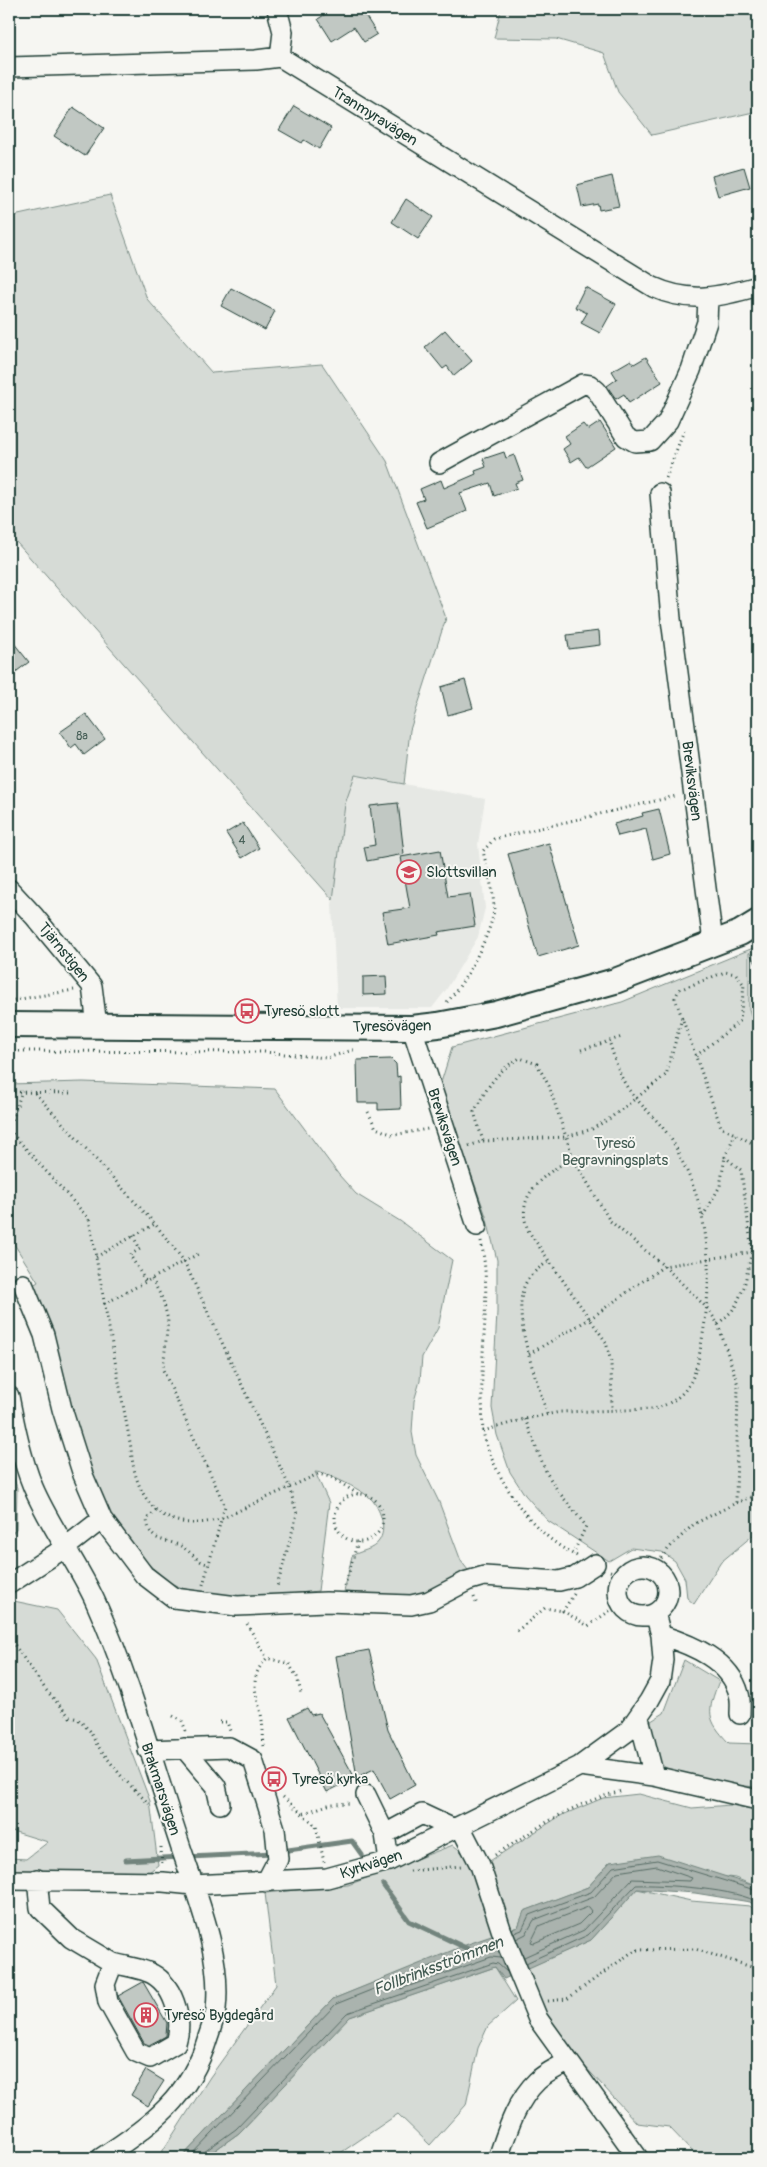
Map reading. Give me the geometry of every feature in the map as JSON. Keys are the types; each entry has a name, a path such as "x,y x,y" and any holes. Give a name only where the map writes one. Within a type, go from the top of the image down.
{"main road":[{"name":"Tyresövägen","path":"9,1024 412,1028 438,1025 496,1014 615,981 712,942 740,933 758,922"}],"street":[{"path":"9,67 256,60 280,57 283,32 276,9"},
{"name":"Tranmyravägen","path":"280,57 652,287 665,293 694,299 725,296 758,286"},
{"path":"439,463 584,384 590,385 597,391 626,437 635,442 650,441 668,421 691,370 707,322 708,298"},
{"name":"Breviksvägen","path":"660,492 671,619 712,942"},
{"name":"Tjärnstigen","path":"9,890 34,916 92,986 97,1026"},
{"name":"Breviksvägen","path":"412,1028 477,1226"},
{"path":"23,1284 44,1335 62,1409 83,1475 102,1519 144,1575 174,1598 237,1606 340,1603 412,1605 430,1601 466,1581 484,1576 559,1580 575,1577 595,1564"},
{"name":"Brakmarsvägen","path":"9,1396 18,1445 34,1488 96,1602 129,1690 205,1923 218,1980 216,2011 202,2055 190,2081 173,2103 141,2133 101,2158"},
{"path":"9,1584 66,1547 102,1519"},
{"path":"642,1566 654,1568 664,1577 668,1591 665,1603 655,1613 638,1616 630,1613 621,1603 618,1587 623,1576 632,1569 642,1566"},
{"name":"Kyrkvägen","path":"9,1880 163,1882 193,1885 266,1882 327,1878 389,1861 580,1766 614,1744 639,1718 660,1681 662,1660 661,1635 655,1613"},
{"path":"661,1635 679,1641 718,1661 729,1674 739,1695 740,1714"},
{"path":"639,1718 654,1776"},
{"path":"185,1741 216,1786 220,1804"},
{"path":"148,1750 185,1741 229,1747 253,1760 275,1829 277,1853 266,1882"},
{"path":"580,1766 654,1776 758,1800"},
{"path":"363,1799 385,1834 389,1861"},
{"path":"385,1834 422,1814 457,1827 480,1865 502,1932 538,2019 567,2062 638,2158"},
{"path":"37,1879 40,1908 71,1938 113,1963 149,1972 162,1982 175,2000 179,2034 176,2043 150,2058 136,2052 108,2002 105,1984 113,1963"},
{"path":"498,2158 507,2130 523,2097 538,2080 567,2062"}],"path":[{"path":"442,1008 459,990 486,938 494,909 483,851 494,839 694,792"},
{"path":"696,1056 740,1021 744,985 736,974 725,972 679,990 675,998 721,1127 758,1146"},
{"path":"453,1151 482,1141 566,1137 592,1129 609,1120 666,1075 682,1017"},
{"path":"581,1050 622,1037"},
{"path":"483,1431 547,1414 654,1409 667,1405 691,1384 697,1368 708,1309 709,1258 703,1216 692,1180 672,1139 636,1098 621,1075 609,1041"},
{"path":"482,1141 474,1112 488,1084 510,1063 520,1058 537,1064 549,1086 573,1158 610,1221 664,1266 708,1309 718,1324 738,1384 736,1503"},
{"path":"22,1091 9,1130 89,1219 131,1448 132,1470 148,1504 165,1517 187,1523 207,1524 318,1474 331,1477 358,1494 373,1498 378,1503 383,1518 382,1525 373,1538 358,1542 343,1536 338,1529 336,1514 343,1500 358,1494"},
{"path":"9,1092 70,1093"},
{"path":"35,1092 154,1224 184,1262 289,1486 297,1514 272,1605"},
{"path":"368,1112 376,1128 393,1134 418,1132 444,1125"},
{"path":"703,1216 720,1186 725,1156 735,1134"},
{"path":"718,1324 736,1305 744,1286 752,1252 741,1170 725,1156"},
{"path":"573,1158 556,1167 537,1183 526,1198 524,1220 606,1342 610,1362 612,1410"},
{"path":"96,1257 154,1224"},
{"path":"477,1226 486,1262 481,1365 483,1431 498,1476 527,1517 573,1554 623,1576"},
{"path":"133,1236 140,1249 130,1255 146,1282"},
{"path":"530,1354 591,1318 664,1266 758,1251"},
{"path":"104,1304 200,1253"},
{"path":"547,1414 522,1331 520,1309 521,1294 526,1281 536,1270 550,1261"},
{"path":"152,1279 163,1300 168,1320 163,1370 226,1506 198,1602"},
{"path":"525,1419 546,1472 558,1491 586,1526 573,1554"},
{"path":"654,1568 668,1549 694,1524 758,1494"},
{"path":"156,1510 147,1519 148,1526 153,1535 159,1540 180,1545 196,1559 210,1564"},
{"path":"340,1603 358,1542"},
{"path":"563,1611 572,1600 577,1587 575,1577"},
{"path":"517,1630 545,1608 563,1611 588,1626 621,1603"},
{"path":"237,1606 267,1658 289,1664 297,1677 301,1693"},
{"path":"9,1637 46,1690 70,1717 78,1719 90,1731 97,1745 122,1777 153,1811"},
{"path":"253,1760 264,1747 261,1714 254,1691 257,1668 267,1658"},
{"path":"173,1716 182,1721 185,1741"},
{"path":"220,1722 227,1722 231,1734"},
{"path":"480,1865 558,1814 600,1796 624,1790"},
{"path":"279,1793 304,1813 316,1826 321,1852"},
{"path":"304,1813 331,1804 363,1799"},
{"path":"160,1838 162,1864"},
{"path":"524,1985 539,2002 567,1999 635,1950 695,1948 758,1968"}],"shaded area":[{"name":"Slottsvillan","path":"355,775 485,799 478,844 485,908 478,937 446,990 432,1008 337,1008 332,905 345,804"}],"green space":[{"path":"564,9 638,15 642,9 758,9 758,111 652,135 618,92 604,53 556,39 494,38 501,10"},
{"path":"110,195 147,299 212,373 322,364 387,461 446,618 410,730 404,784 355,775 345,804 333,900 9,534 9,217"},
{"name":"Tyresö Begravningsplats","path":"758,946 758,967 749,952 749,1009 758,1039 758,1531 721,1562 694,1604 687,1598 685,1579 675,1561 662,1552 631,1548 609,1561 548,1521 525,1495 510,1472 497,1435 492,1408 497,1312 497,1260 486,1216 440,1086 452,1047 622,1002"},
{"path":"83,1082 275,1089 339,1175 356,1194 400,1221 452,1260 438,1328 422,1357 420,1381 414,1401 412,1432 416,1455 439,1502 461,1561 471,1574 413,1597 389,1598 375,1594 344,1592 352,1556 370,1549 379,1541 383,1531 381,1515 369,1497 337,1479 315,1472 329,1503 318,1591 236,1600 197,1594 170,1583 146,1562 103,1504 75,1432 30,1287 38,1282 9,1236 9,1084"},
{"path":"9,1464 17,1488 16,1529 9,1537"},
{"path":"9,1600 57,1610 96,1659 150,1801 158,1865 149,1872 9,1872 9,1858 26,1859 48,1842 9,1830"},
{"path":"684,1660 719,1681 712,1700 711,1715 721,1735 729,1743 758,1744 758,1787 721,1783 678,1773 660,1763 654,1754 648,1723 664,1713"},
{"path":"639,1794 692,1808 731,1805 758,1810 758,1887 735,1878 610,1862 588,1887 525,1911 518,1927 502,1932 482,1866 560,1816 603,1798"},
{"path":"453,1845 470,1863 476,1874 495,1935 333,1999 181,2158 154,2158 162,2152 210,2077 276,1985 265,1893 348,1885"},
{"path":"637,1889 691,1901 750,1906 758,1914 758,2158 706,2158 693,2152 669,2127 637,2123 536,2013 522,1970 591,1940"},
{"path":"495,1967 516,2001 488,2026 478,2048 466,2105 430,2145 398,2114 333,2158 204,2158 239,2133 349,2017"}],"water":[{"name":"Follbrinksströmmen","path":"658,1855 758,1887 758,1909 750,1902 695,1893 637,1889 591,1940 504,1979 495,1967 350,2017 239,2133 204,2158 181,2158 333,1999 468,1944 518,1927 524,1911 588,1887 610,1862"}],"building":[{"path":"333,9 361,9 377,34 364,42 354,27 332,41 318,19"},
{"path":"294,106 331,128 319,149 304,140 302,143 279,130"},
{"path":"73,107 104,128 85,156 54,136"},
{"path":"744,167 750,187 718,196 712,176"},
{"path":"612,176 619,206 599,210 598,204 582,207 577,185"},
{"path":"406,199 433,217 418,239 392,222"},
{"path":"585,287 616,304 600,333 581,323 587,313 575,307"},
{"path":"231,288 275,311 265,330 221,306"},
{"path":"445,330 472,361 454,376 447,366 443,369 425,347"},
{"path":"646,357 662,382 629,403 624,394 616,399 607,386 617,379 612,371 631,360 634,364"},
{"path":"600,422 616,447 586,467 579,457 571,462 563,449 570,444 565,436 583,424 588,430"},
{"path":"504,452 506,458 514,455 523,480 515,483 517,488 494,496 490,483 460,493 467,511 427,528 416,502 424,499 420,489 441,480 444,488 476,474 475,471 486,467 483,459"},
{"path":"599,631 600,645 569,649 567,635"},
{"path":"9,637 29,662 9,677"},
{"path":"465,680 473,708 448,715 441,687"},
{"path":"86,714 105,739 84,755 76,744 71,748 60,732"},
{"path":"398,803 404,854 367,861 364,847 375,845 370,806"},
{"path":"659,809 670,854 653,859 646,829 618,836 614,824 643,816 642,813"},
{"path":"243,823 259,848 242,858 226,833"},
{"path":"549,843 579,945 538,957 508,854"},
{"path":"440,850 448,897 470,894 475,926 438,932 439,935 388,944 382,912 410,908 401,857"},
{"path":"386,976 387,994 363,995 363,977"},
{"path":"391,1059 396,1064 397,1077 400,1076 401,1109 378,1110 378,1103 358,1103 357,1060"},
{"path":"369,1650 388,1730 415,1785 390,1799 374,1769 357,1777 336,1656"},
{"path":"307,1708 311,1715 319,1713 355,1778 327,1792 289,1717"},
{"name":"Tyresö Bygdegård","path":"143,1982 167,2023 166,2036 149,2045 144,2043 118,1996"},
{"path":"146,2070 164,2081 148,2106 131,2095"}],"waterway":[{"path":"281,1851 352,1841 362,1855"},
{"path":"189,1857 273,1853"},
{"path":"126,1860 180,1857"},
{"name":"Follbrinksströmmen","path":"383,1885 409,1921 468,1949"}],"place":[{"name":"Slottsvillan","path":"409,872"},
{"name":"Tyresö slott","path":"247,1011"},
{"name":"Tyresö kyrka","path":"274,1779"},
{"name":"Tyresö Bygdegård","path":"146,2015"}]}
